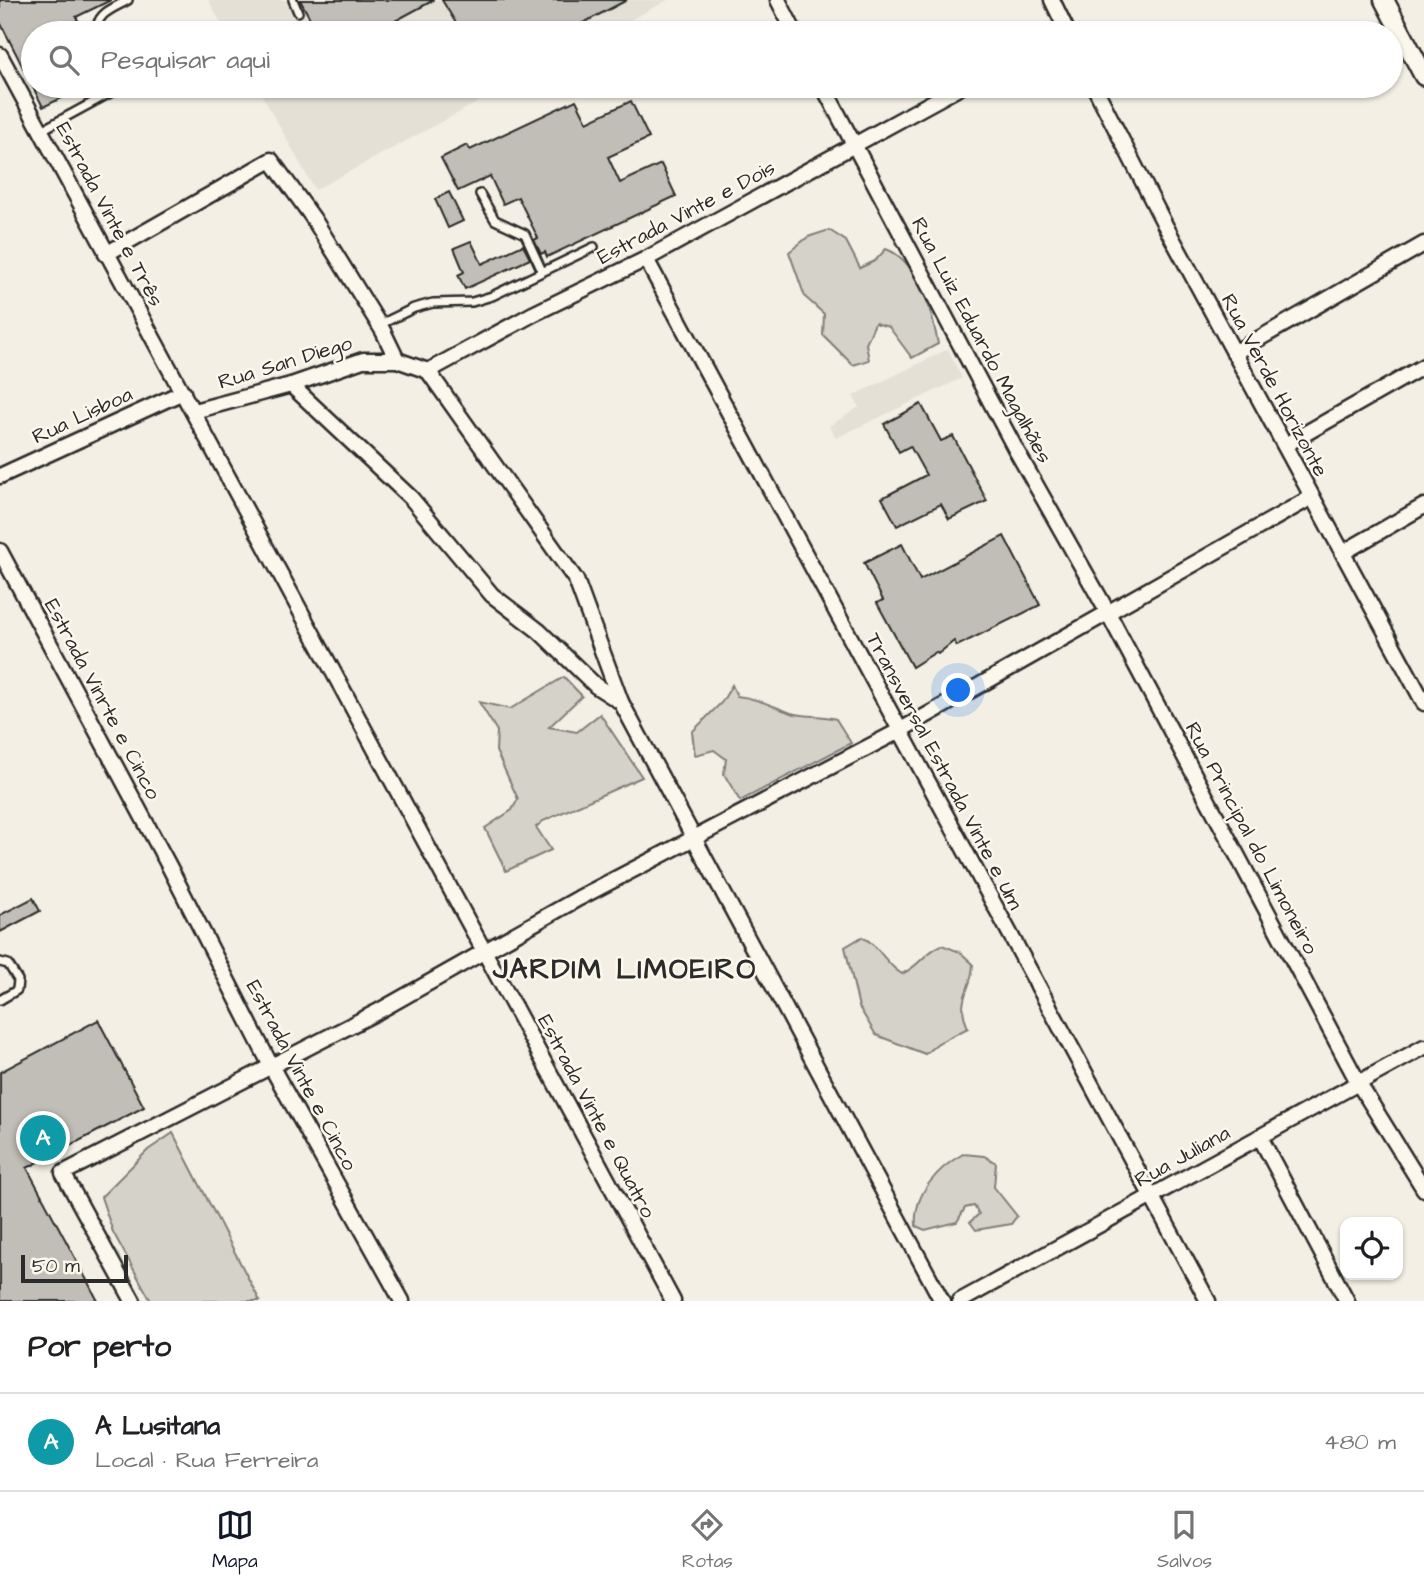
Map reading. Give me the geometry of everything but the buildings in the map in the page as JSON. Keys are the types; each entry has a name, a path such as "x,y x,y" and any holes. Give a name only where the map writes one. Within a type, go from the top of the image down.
{"street":[{"path":"778,0 789,21"},
{"path":"1052,0 1061,21"},
{"path":"1384,0 1395,21"},
{"path":"1403,36 1424,76"},
{"name":"Estrada Vinte e Três","path":"0,55 21,92"},
{"name":"Estrada Vinte e Três","path":"24,98 106,254 194,411"},
{"name":"Rua Luiz Eduardo Magalhães","path":"829,98 1016,450 1108,611"},
{"name":"Estrada Vinte e Dois","path":"428,371 533,314 646,259 940,98"},
{"name":"Rua Verde Horizonte","path":"1100,98 1234,353 1424,703"},
{"path":"106,254 271,160 313,218 379,325 397,360"},
{"path":"1234,353 1424,244"},
{"name":"Transversal Estrada Vinte e Um","path":"646,259 1208,1301"},
{"name":"Rua San Diego","path":"194,411 291,386 363,360 397,360 428,371"},
{"path":"1285,445 1424,366"},
{"path":"428,371 576,580 621,702 942,1301"},
{"path":"291,386 411,498 492,595 539,631 596,686 621,702"},
{"name":"Rua Lisboa","path":"0,477 183,392"},
{"name":"Estrada Vinte e Quatro","path":"194,411 673,1301"},
{"path":"133,1301 63,1173 271,1066 692,838 899,731 1312,497"},
{"path":"1344,552 1424,506"},
{"name":"Estrada Vinrte e Cinco","path":"0,551 169,866"},
{"name":"Rua Principal do Limoneiro","path":"1108,611 1359,1084 1424,1189"},
{"name":"Estrada Vinte e Cinco","path":"169,866 271,1066 402,1301"},
{"name":"Rua Juliana","path":"960,1301 1424,1048"},
{"path":"1260,1137 1346,1301"}],"lane":[{"path":"97,21 100,16 128,0"},
{"path":"293,0 298,12"},
{"path":"42,130 101,98"},
{"path":"480,194 495,220 524,234 542,271"},
{"path":"379,325 414,308 433,303 472,302 492,296 594,247"},
{"path":"0,962 8,964 18,980 17,990 0,1000"}],"shaded area":[{"path":"208,0 668,0 629,21 220,21"},
{"path":"264,98 486,98 315,190"},
{"path":"829,230 846,241 860,268 875,261 886,249 907,264 928,303 938,344 912,358 889,327 875,323 866,344 869,360 853,365 823,335 824,314 805,297 789,252 808,237"},
{"path":"948,349 962,378 836,438 829,426 859,407 853,396"},
{"path":"564,677 582,696 549,727 577,732 600,714 642,777 543,821 536,827 551,850 506,871 485,828 512,810 518,799 496,751 497,731 479,702 510,709"},
{"path":"732,685 737,696 758,700 791,713 836,719 851,743 740,801 724,774 726,759 714,750 695,755 692,732 722,702"},
{"path":"862,937 902,974 942,945 960,952 973,964 963,1009 968,1028 938,1043 925,1054 876,1035 859,1007 845,947"},
{"path":"173,1133 260,1301 151,1301 113,1232 101,1197 148,1150"},
{"path":"963,1154 984,1156 996,1163 994,1187 1017,1216 1011,1224 976,1230 970,1222 979,1214 974,1206 965,1208 957,1222 925,1230 916,1226 919,1203 929,1183 936,1174"}],"place":[{"name":"A Lusitana","path":"43,1138"}],"district":[{"name":"JARDIM LIMOEIRO","path":"625,968"}]}
